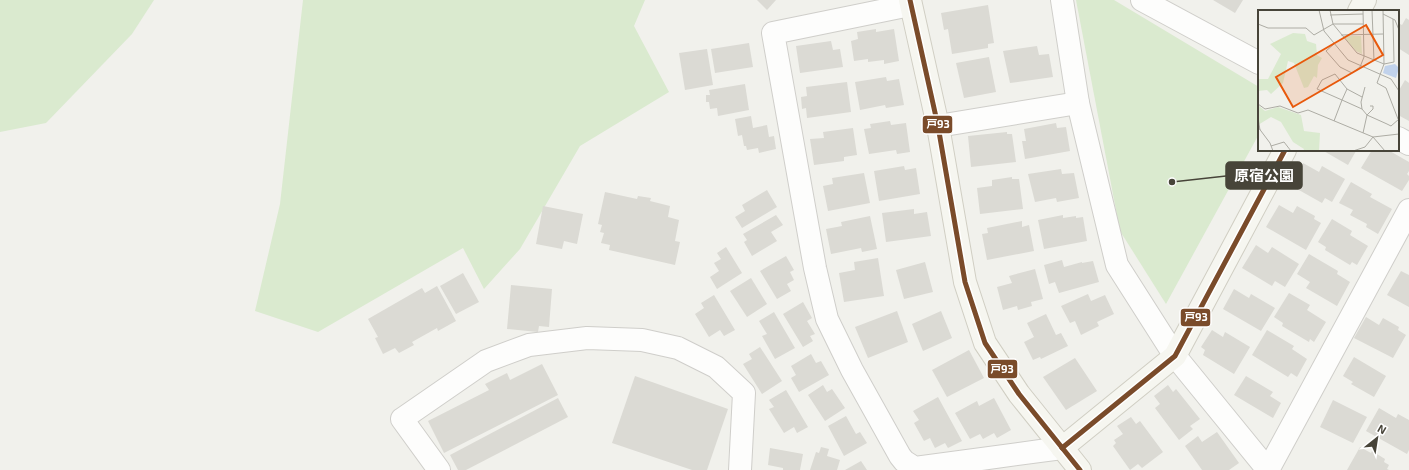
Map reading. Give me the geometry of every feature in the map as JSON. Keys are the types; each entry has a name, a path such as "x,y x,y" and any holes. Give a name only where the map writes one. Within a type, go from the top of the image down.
{"street":[{"path":"1062,0 1078,103 1117,265 1175,356 1268,470 1409,210"},
{"path":"1142,0 1258,62"},
{"path":"1360,10 1365,0"},
{"path":"1080,470 1062,448 1019,394 985,343 965,282 938,126 910,3 773,33 815,268 827,319 852,370 900,456 904,461 915,468 1062,448 1175,356 1284,151"},
{"path":"938,126 1078,103"},
{"path":"1399,139 1409,144"},
{"path":"439,470 402,419 486,362 529,345 587,338 642,340 678,348 716,367 744,393 740,470"}],"green space":[{"path":"0,0 154,0 132,34 46,123 0,132"},
{"path":"303,0 645,0 634,26 669,92 580,146 520,249 484,289 463,248 318,332 255,311 280,204"},
{"path":"1076,0 1114,0 1258,86 1258,136 1166,304 1120,231"}],"building":[{"path":"757,0 776,0 767,10"},
{"path":"1213,0 1243,0 1235,13"},
{"path":"988,5 994,43 988,44 988,48 952,54 948,29 944,30 941,13"},
{"path":"1406,18 1409,20 1409,55 1399,49 1399,24 1402,25"},
{"path":"876,29 876,32 894,29 899,61 884,64 884,60 868,62 868,59 854,61 851,41 858,39 857,32"},
{"path":"831,41 833,50 840,49 843,67 800,73 796,46"},
{"path":"749,43 753,67 715,73 711,49"},
{"path":"1037,46 1039,55 1049,54 1053,77 1010,83 1003,51"},
{"path":"707,49 713,85 685,90 679,53"},
{"path":"989,57 996,92 964,98 956,63"},
{"path":"886,77 887,81 899,79 904,105 886,108 885,105 860,110 855,82"},
{"path":"1405,80 1409,83 1409,121 1399,116 1399,90"},
{"path":"847,82 851,112 807,118 806,108 802,109 801,97 807,96 806,87"},
{"path":"745,84 749,110 718,116 717,108 710,109 709,102 706,102 706,95 710,95 709,90"},
{"path":"751,116 753,128 767,125 769,137 774,136 776,149 759,153 758,148 747,150 746,146 744,146 742,135 738,136 735,119"},
{"path":"890,121 891,125 906,123 910,152 897,154 896,150 869,154 864,129 871,128 870,124"},
{"path":"1056,123 1057,128 1066,127 1070,151 1025,159 1022,141 1026,141 1024,129"},
{"path":"853,128 857,155 844,157 844,161 814,165 810,139 824,138 823,132"},
{"path":"1007,132 1007,134 1012,134 1016,162 971,167 968,136"},
{"path":"1324,151 1356,151 1348,165"},
{"path":"1371,151 1390,151 1409,162 1409,171 1407,174 1409,176 1409,180 1402,191 1361,168"},
{"path":"1303,163 1319,172 1322,166 1345,179 1332,202 1325,198 1322,203 1290,185"},
{"path":"904,166 905,170 916,168 920,194 879,201 874,171"},
{"path":"1061,169 1062,174 1074,173 1079,198 1057,202 1056,198 1035,202 1028,174"},
{"path":"864,173 870,203 828,211 823,186 833,184 832,178"},
{"path":"1012,177 1012,179 1019,179 1023,209 980,214 977,188 992,186 992,180"},
{"path":"1351,182 1372,194 1370,197 1392,209 1378,234 1366,227 1367,224 1350,215 1353,210 1339,203"},
{"path":"767,190 777,207 742,228 735,217 745,211 742,205"},
{"path":"605,192 637,199 638,196 651,198 650,201 670,206 668,217 679,220 675,241 680,242 675,265 609,250 610,245 601,243 604,233 600,232 602,225 598,224"},
{"path":"1279,205 1293,213 1297,206 1315,216 1314,219 1321,223 1306,250 1266,227"},
{"path":"543,206 583,214 577,244 564,241 562,249 536,244"},
{"path":"914,209 914,214 927,212 931,236 886,242 882,213"},
{"path":"776,215 783,225 771,232 777,241 752,256 744,242 747,240 743,234"},
{"path":"1063,215 1063,218 1076,216 1076,218 1083,217 1087,241 1044,249 1038,220"},
{"path":"870,216 877,249 862,252 861,248 831,254 826,229 842,226 841,222"},
{"path":"1332,219 1352,231 1350,235 1368,246 1357,265 1352,262 1350,265 1325,250 1326,247 1318,242"},
{"path":"1022,221 1022,227 1029,225 1034,251 987,260 982,234 988,233 987,228"},
{"path":"1256,245 1268,253 1272,247 1299,264 1285,287 1275,281 1272,286 1242,268"},
{"path":"726,247 742,273 717,289 710,277 719,271 714,263 721,259 717,253"},
{"path":"1309,254 1338,271 1337,274 1350,282 1337,306 1306,288 1310,282 1297,274"},
{"path":"786,256 794,270 790,272 794,280 787,284 791,291 777,299 760,271"},
{"path":"878,258 884,296 844,302 839,273 855,270 854,262"},
{"path":"1062,260 1064,267 1082,262 1093,261 1099,282 1059,293 1055,282 1049,284 1044,265"},
{"path":"925,262 933,292 904,299 896,270"},
{"path":"1035,269 1043,299 1031,302 1032,306 1018,310 1017,306 1003,310 997,287 1012,283 1009,276"},
{"path":"1401,271 1409,275 1409,307 1387,295"},
{"path":"463,273 479,302 456,314 440,286"},
{"path":"751,278 767,304 747,317 730,291"},
{"path":"511,285 552,289 549,327 539,326 538,332 507,329"},
{"path":"437,286 456,321 438,331 437,328 412,342 414,345 399,353 395,348 383,354 375,338 378,337 368,319 422,288 425,293"},
{"path":"1234,289 1249,298 1251,294 1275,308 1261,331 1223,309"},
{"path":"1289,293 1310,305 1307,310 1326,322 1314,342 1310,339 1309,342 1282,326 1283,323 1274,317"},
{"path":"1088,294 1091,301 1105,295 1114,314 1097,322 1099,326 1081,335 1075,321 1070,323 1061,306"},
{"path":"714,295 735,330 724,336 720,330 709,337 695,314 704,308 701,303"},
{"path":"803,302 812,318 807,321 815,334 810,336 813,341 803,347 783,314"},
{"path":"897,311 908,342 868,358 855,327"},
{"path":"941,311 952,338 923,351 912,324"},
{"path":"774,312 795,348 775,359 762,336 767,334 759,321"},
{"path":"1046,314 1056,335 1061,333 1068,346 1041,359 1040,357 1033,360 1024,342 1034,337 1027,323"},
{"path":"1366,317 1379,325 1383,318 1399,327 1398,330 1406,335 1393,358 1354,338"},
{"path":"1212,330 1223,337 1225,332 1250,347 1234,374 1203,355 1205,350 1201,347"},
{"path":"1267,330 1294,346 1292,349 1307,359 1297,377 1291,373 1288,377 1252,355"},
{"path":"760,347 782,381 762,394 743,364 752,359 749,354"},
{"path":"969,350 984,378 947,397 932,370"},
{"path":"811,354 816,363 821,361 829,375 799,392 791,378 796,375 791,366"},
{"path":"1354,357 1386,376 1374,397 1351,384 1353,382 1343,376"},
{"path":"1075,358 1097,391 1066,410 1043,377"},
{"path":"542,364 558,395 444,453 428,421 489,390 485,384 507,373 510,380"},
{"path":"635,376 728,409 707,470 692,470 612,443"},
{"path":"1246,376 1273,392 1270,396 1281,403 1273,418 1234,395"},
{"path":"823,385 827,392 832,389 845,408 825,421 808,395"},
{"path":"1168,385 1173,392 1176,389 1200,419 1190,426 1193,429 1179,440 1155,408 1160,404 1154,396"},
{"path":"786,390 808,427 797,433 794,427 784,433 769,409 774,407 769,400"},
{"path":"938,397 962,441 948,448 945,443 935,448 930,438 924,441 914,423 919,420 913,411"},
{"path":"558,398 568,417 466,470 458,470 450,455"},
{"path":"994,398 1011,430 997,438 994,433 983,439 980,434 970,439 955,413 977,401 979,406"},
{"path":"1333,400 1367,417 1353,443 1320,427"},
{"path":"1379,408 1396,418 1398,414 1409,420 1409,450 1407,454 1366,431"},
{"path":"846,416 856,434 860,432 867,443 844,456 828,426"},
{"path":"1131,417 1136,424 1140,421 1163,452 1142,468 1138,464 1130,470 1113,446 1116,443 1114,440 1123,434 1117,426"},
{"path":"1217,432 1239,463 1229,470 1202,470 1185,446 1198,436 1202,442"},
{"path":"821,447 829,449 827,456 840,460 837,470 810,470 816,452 819,453"},
{"path":"1360,447 1371,453 1372,451 1385,459 1384,462 1389,465 1387,469 1389,470 1347,470"},
{"path":"770,448 803,454 800,470 783,470 783,468 768,465"},
{"path":"861,461 867,470 845,470"}],"transit line":[{"name":"戸93","path":"910,0 938,126 965,282 985,343 1019,394 1080,470"},
{"name":"戸93","path":"1062,448 1175,356 1284,151"}],"place":[{"name":"原宿公園","path":"1172,182"}]}
